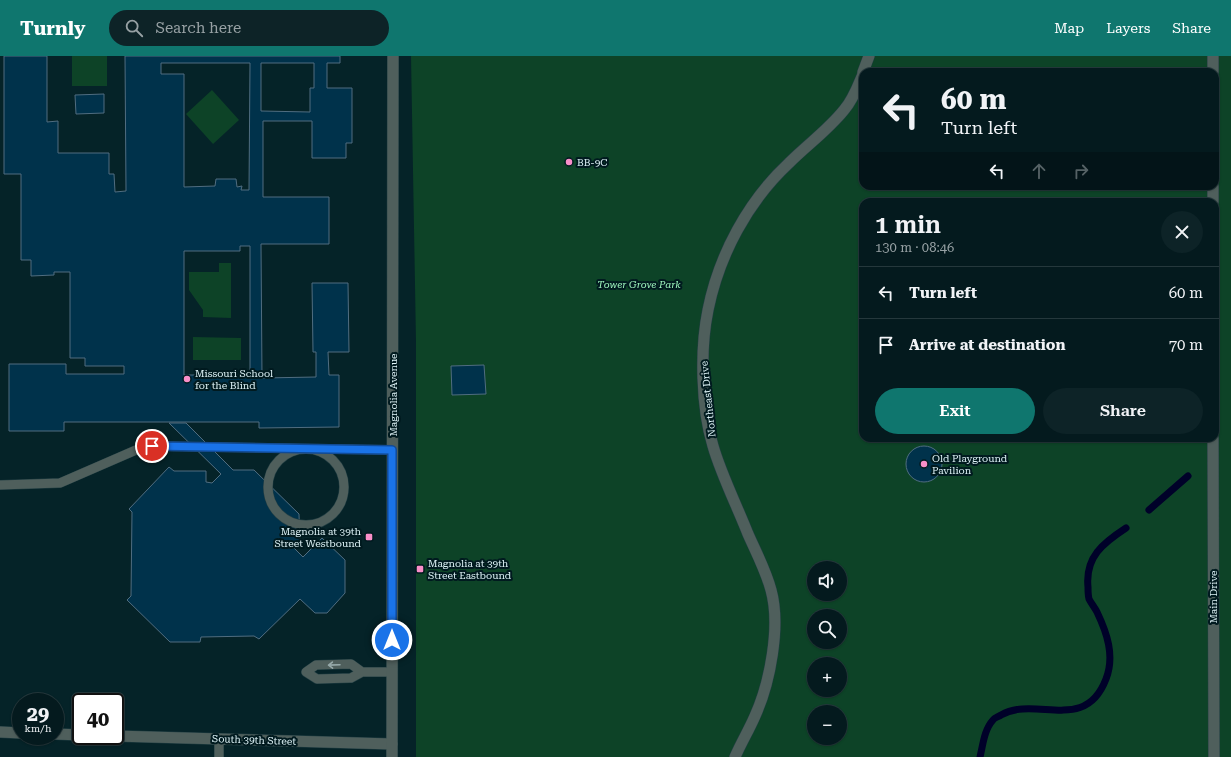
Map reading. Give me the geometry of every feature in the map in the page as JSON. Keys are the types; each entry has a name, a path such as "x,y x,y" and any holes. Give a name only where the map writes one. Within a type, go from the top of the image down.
{"street":[{"name":"Magnolia Avenue","path":"392,757 393,56"},
{"name":"Northeast Drive","path":"865,68 869,56"},
{"path":"1212,56 1213,68"},
{"name":"Northeast Drive","path":"735,757 756,715 766,679 773,644 774,616 771,590 713,446 704,387 703,348 708,309 722,265 745,214 763,190 788,163 845,110 855,94 859,84"},
{"name":"Main Drive","path":"1213,442 1214,757"},
{"path":"0,732 12,733"},
{"name":"South 39th Street","path":"124,736 392,744"}],"lane":[{"path":"0,484 60,483 136,450 152,446 392,450"},
{"path":"309,449 324,454 335,462 343,478 344,488 339,505 334,513 324,521 306,525 289,521 278,513 270,501 268,487 272,470 282,457 300,450 309,449"},
{"path":"362,672 351,664 316,665 306,672 317,679 351,678 362,672 392,672"},
{"path":"219,739 219,757"}],"green space":[{"path":"72,56 107,56 107,86 72,86"},
{"name":"Tower Grove Park","path":"411,56 1231,56 1231,757 416,757 416,342"},
{"path":"212,90 239,120 213,144 186,114"},
{"path":"219,263 231,263 231,318 203,317 203,310 189,290 189,272 219,272"},
{"path":"193,337 241,338 241,360 193,360"}],"building":[{"name":"Missouri School for the Blind","path":"4,56 47,56 47,122 58,121 58,153 109,153 109,174 114,174 115,192 126,191 125,56 340,56 340,63 327,63 327,88 352,88 352,143 346,143 346,158 312,158 312,121 263,121 263,197 329,197 329,244 261,244 262,378 316,377 316,352 313,352 312,283 348,283 349,352 328,352 329,375 339,375 339,427 259,428 259,422 64,422 64,431 9,431 9,364 66,364 66,374 124,374 124,366 85,366 85,358 70,358 70,272 54,272 54,275 31,276 31,260 21,260 21,174 4,174","holes":["161,63 250,63 249,190 241,190 242,186 237,187 236,179 216,179 215,186 184,187 184,74 161,74","261,63 314,63 314,88 310,88 310,112 261,111","240,246 250,246 250,375 184,375 184,251 240,251"]},
{"path":"104,94 104,113 76,114 75,95"},
{"path":"484,365 486,394 452,395 451,366"},
{"path":"169,423 186,423 233,470 254,470 299,514 300,544 294,548 303,557 322,538 345,560 345,593 327,613 315,613 300,599 259,639 254,636 201,637 200,642 170,642 127,600 131,596 132,512 129,509 169,467 174,471 206,471 206,482 212,483 221,474"},
{"name":"Old Playground Pavilion","path":"924,446 934,449 939,454 942,464 939,474 934,479 924,482 914,479 909,474 906,464 909,454 914,449"}],"waterway":[{"path":"1149,510 1188,476"},
{"path":"980,757 988,728 994,719 1001,715 1015,710 1073,709 1086,705 1097,696 1109,670 1110,653 1104,628 1089,599 1089,567 1097,552 1103,545 1126,528"}],"place":[{"name":"BB-9C","path":"569,162"},
{"name":"Missouri School for the Blind","path":"187,379"},
{"name":"Old Playground Pavilion","path":"924,464"},
{"name":"Magnolia at 39th Street Westbound","path":"369,537"},
{"name":"Magnolia at 39th Street Eastbound","path":"420,569"}],"route":[{"path":"152,446 392,450 392,640"}]}
